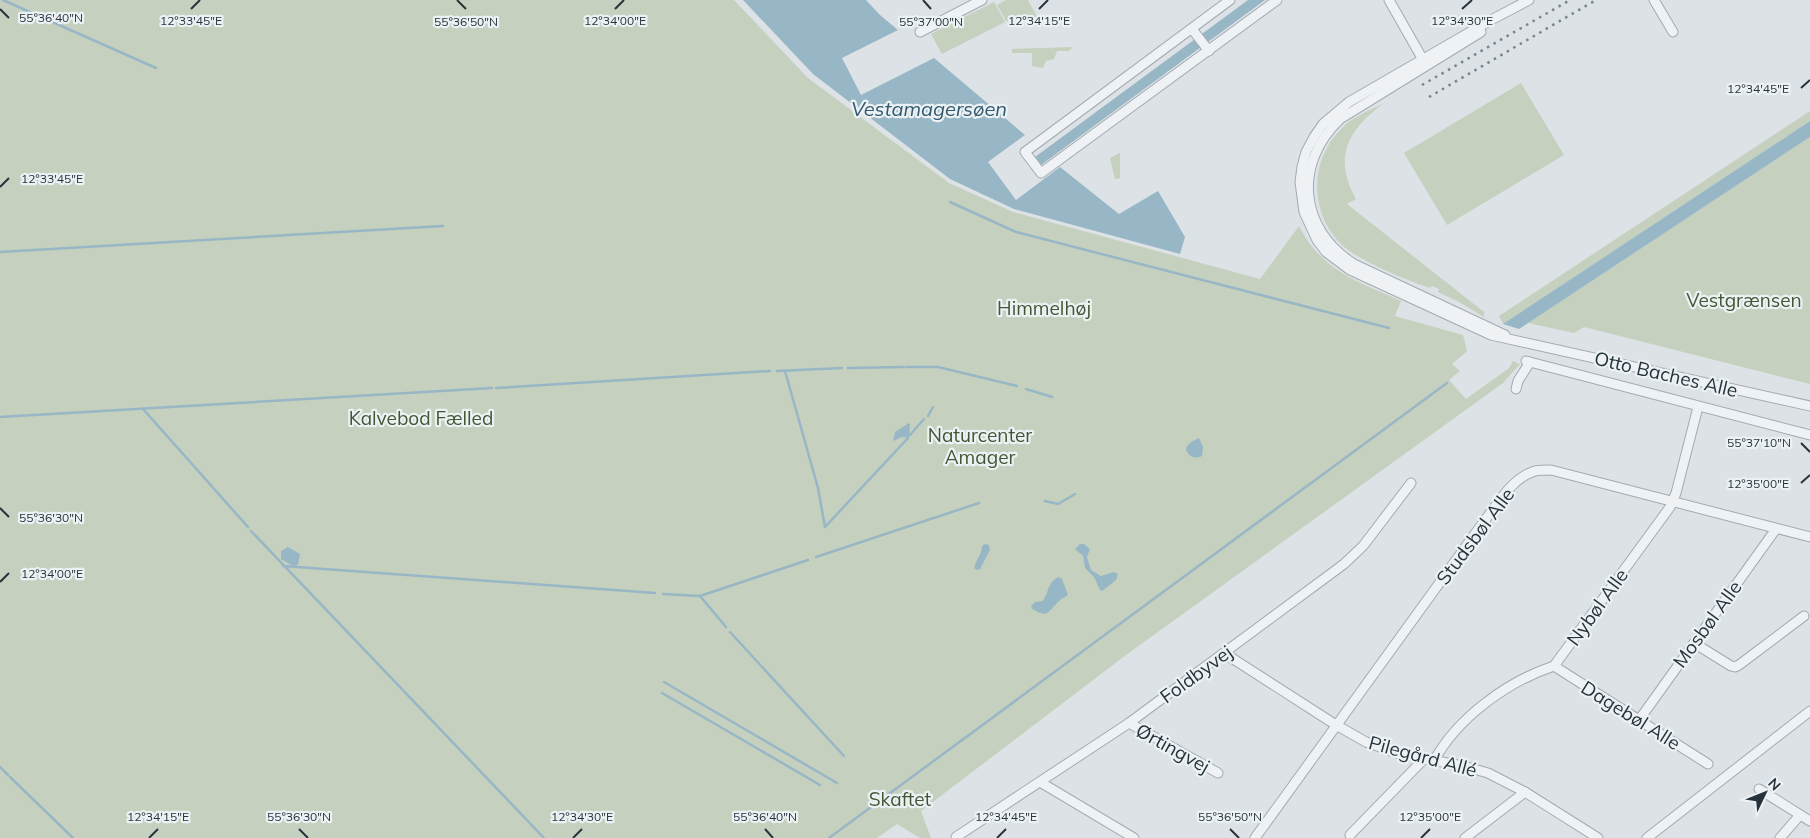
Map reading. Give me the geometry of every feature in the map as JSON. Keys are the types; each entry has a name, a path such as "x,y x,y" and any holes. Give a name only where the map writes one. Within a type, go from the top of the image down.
{"street":[{"path":"920,32 982,0"},
{"path":"1230,0 1194,32 1025,152 1041,173 1277,0"},
{"path":"1389,0 1425,63"},
{"name":"Otto Baches Alle","path":"1529,0 1490,20 1425,63 1349,102 1323,124 1306,152 1302,167 1301,198 1304,212 1313,234 1326,252 1350,270 1479,326 1491,335 1810,406"},
{"path":"1654,0 1674,32"},
{"path":"1194,32 1208,49"},
{"path":"1516,389 1528,362 1810,435"},
{"name":"Nybøl Alle","path":"1554,666 1670,507 1676,493 1698,407"},
{"name":"Studsbøl Alle","path":"1255,838 1485,520 1510,487 1524,476 1536,471 1550,470 1810,537"},
{"name":"Foldbyvej","path":"956,837 1129,723 1344,564 1363,546 1411,483"},
{"name":"Mosbøl Alle","path":"1639,720 1776,528"},
{"path":"1694,643 1730,666 1740,665 1804,616"},
{"name":"Pilegård Allé","path":"1224,654 1366,742 1397,753 1488,773 1525,792 1598,838"},
{"path":"1350,835 1491,699 1533,673 1554,666"},
{"name":"Dagebøl Alle","path":"1554,666 1708,764"},
{"path":"1647,838 1810,711"},
{"name":"Ørtingvej","path":"1129,723 1218,773"},
{"path":"1040,782 1134,838"},
{"path":"1759,789 1810,821"},
{"path":"1465,838 1525,792"},
{"path":"1780,838 1800,815"}],"green space":[{"name":"Kalvebod Fælled","path":"0,0 734,0 808,78 949,183 1013,212 1260,279 1299,226 1318,254 1342,273 1401,301 1395,316 1463,335 1467,351 1452,364 1460,371 1449,380 1466,399 1509,368 1513,361 1520,364 1503,383 1126,655 921,811 931,838 920,838 897,824 877,838 0,838"},
{"path":"1006,0 1028,0 1039,20 1006,21 997,5"},
{"path":"994,2 1005,22 942,54 931,34"},
{"path":"1073,47 1069,51 1057,51 1054,59 1046,61 1043,68 1032,66 1032,53 1012,53 1012,49"},
{"path":"1521,83 1564,155 1447,225 1404,153"},
{"path":"1383,104 1360,124 1347,146 1345,171 1356,199 1347,204 1484,312 1484,317 1438,292 1439,289 1432,286 1430,288 1384,270 1349,251 1331,232 1323,218 1317,187 1323,156 1331,142 1345,125"},
{"path":"1810,111 1810,121 1503,324 1499,316"},
{"name":"Vestgrænsen","path":"1810,137 1810,384 1584,327 1574,333 1528,323"},
{"path":"1120,153 1120,178 1115,179 1110,158"}],"water":[{"name":"Vestamagersøen","path":"743,0 866,0 898,30 842,58 861,95 934,58 1025,135 988,162 1016,200 1060,167 1119,214 1158,191 1185,237 1180,254 1014,209 950,179 813,74"},
{"path":"1248,0 1265,0 1041,165 1035,157"},
{"path":"1810,121 1810,137 1519,329 1503,324"},
{"path":"909,423 909,438 902,437 893,441 895,432"},
{"path":"1199,438 1203,447 1202,456 1193,457 1186,450 1191,442"},
{"path":"985,544 989,545 990,550 980,569 977,570 974,568 982,546"},
{"path":"1080,544 1084,544 1090,549 1087,557 1091,570 1101,576 1114,572 1118,574 1116,580 1102,591 1094,577 1085,568 1083,556 1075,549"},
{"path":"288,547 300,554 298,565 293,566 281,559 281,551"},
{"path":"1059,577 1062,579 1068,595 1047,613 1044,614 1032,609 1031,606 1035,602 1043,601 1053,581"}],"waterway":[{"path":"3,0 156,68"},
{"path":"950,202 1016,232 1389,328"},
{"path":"0,252 443,226"},
{"path":"848,368 904,367"},
{"path":"907,367 938,367 1017,386"},
{"path":"777,371 842,368"},
{"path":"496,388 770,371"},
{"path":"785,371 818,488 825,527"},
{"path":"829,838 1447,383"},
{"path":"0,417 492,388"},
{"path":"1026,389 1052,397"},
{"path":"928,416 933,407"},
{"path":"143,409 248,527"},
{"path":"910,435 924,419"},
{"path":"825,527 908,438"},
{"path":"1045,501 1058,504 1075,494"},
{"path":"816,557 979,503"},
{"path":"251,531 544,838"},
{"path":"663,594 700,596 808,560"},
{"path":"283,566 655,593"},
{"path":"700,596 726,627"},
{"path":"730,632 844,756"},
{"path":"664,682 837,783"},
{"path":"662,693 820,785"},
{"path":"0,767 8,775"},
{"path":"10,777 73,838"}],"railway":[{"path":"1422,85 1570,0"},
{"path":"1429,97 1596,0"}],"park label":[{"name":"Himmelhøj","path":"1044,308"},
{"name":"Naturcenter Amager","path":"980,446"},
{"name":"Skaftet","path":"900,799"}]}
